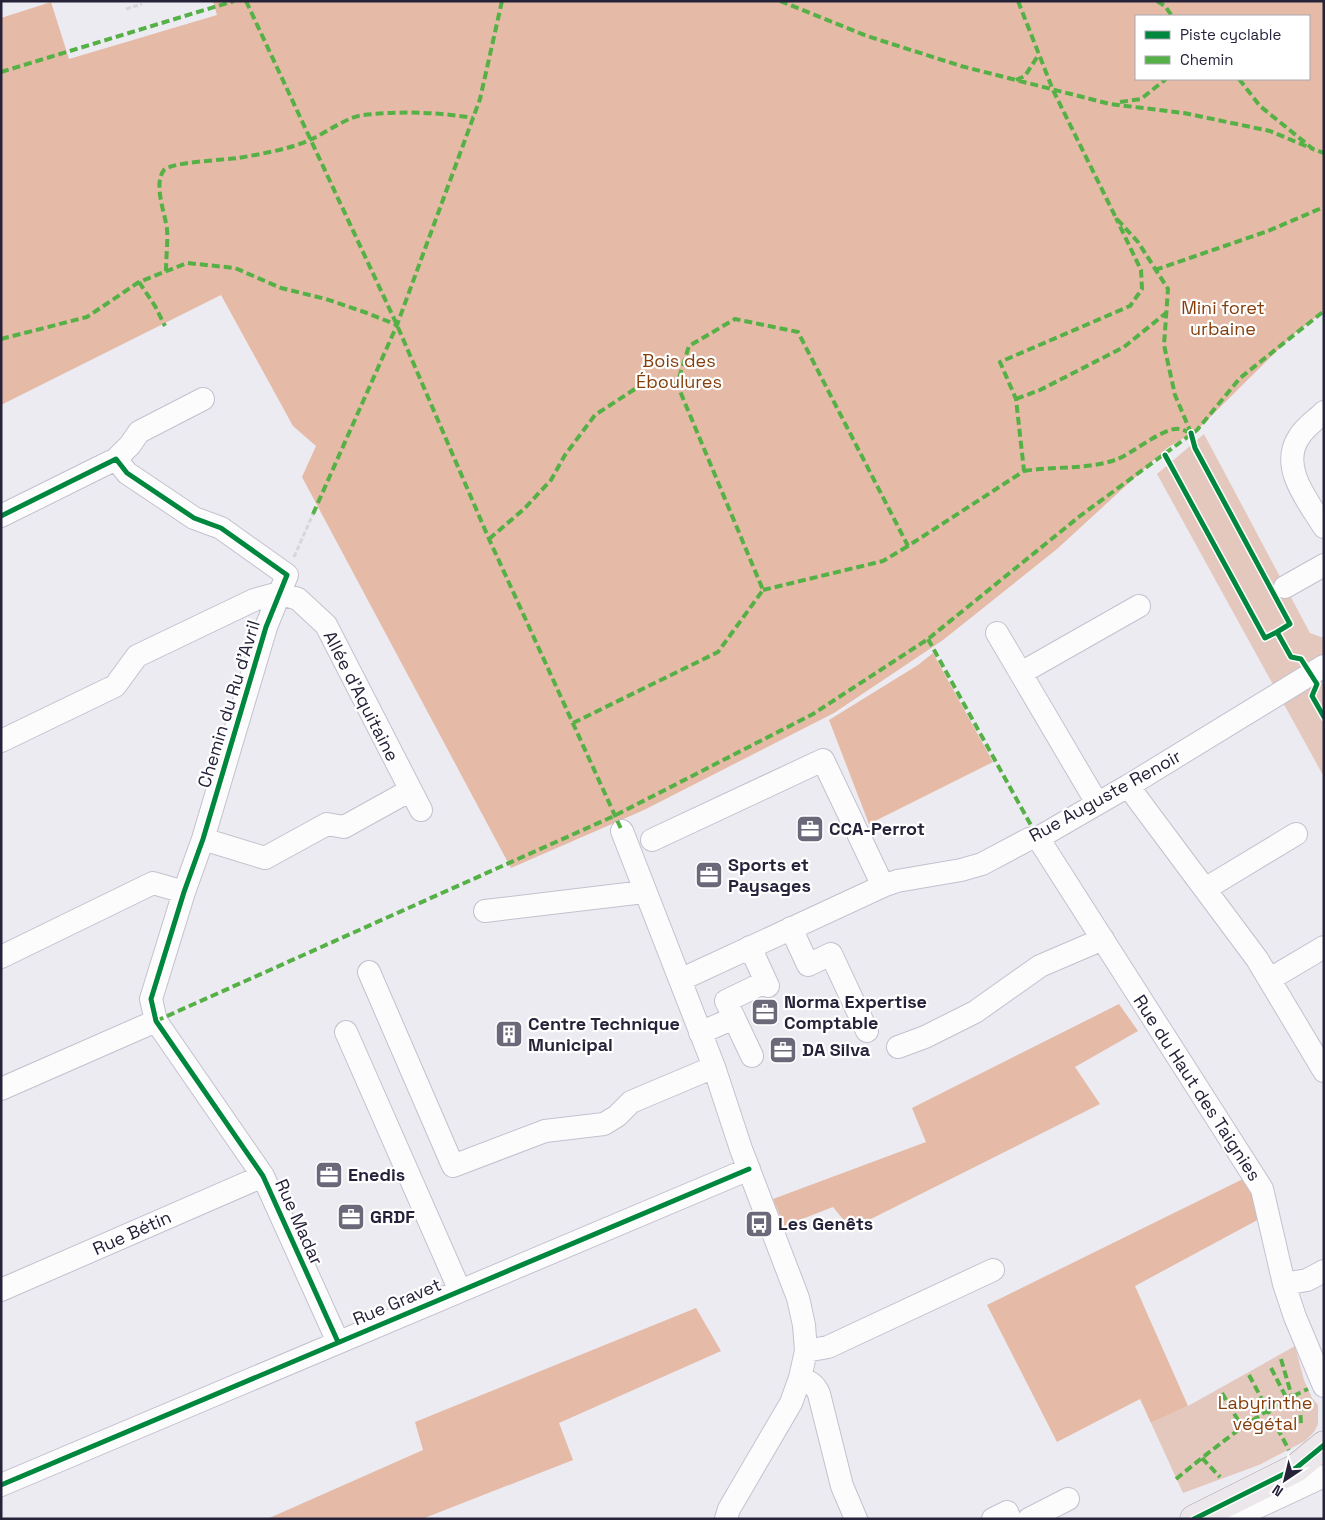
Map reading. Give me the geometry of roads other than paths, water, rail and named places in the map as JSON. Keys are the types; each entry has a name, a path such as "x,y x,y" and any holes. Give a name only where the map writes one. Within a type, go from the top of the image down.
{"main road":[{"path":"1296,1468 1324,1445"},
{"path":"1194,1519 1296,1468 1324,1461"}],"street":[{"path":"1,516 116,459 130,445 139,432 203,399"},
{"path":"1324,412 1300,435 1291,453 1295,478 1324,527"},
{"path":"1,741 115,686 137,656 254,600 283,584 221,528 194,518 127,473 116,459"},
{"path":"1286,587 1324,565"},
{"name":"Allée d'Aquitaine","path":"283,584 326,625 409,791 421,810"},
{"name":"Chemin du Ru d'Avril","path":"156,1021 151,999 266,627 283,584"},
{"path":"1021,673 1139,606"},
{"path":"998,633 1097,804"},
{"name":"Rue Auguste Renoir","path":"680,980 884,886 897,881 961,870 982,864 1029,839 1038,838 1128,786 1324,666"},
{"path":"652,840 823,760 884,886"},
{"path":"1128,786 1270,979 1324,1071"},
{"path":"202,839 265,858 328,824 344,827 409,791"},
{"path":"622,831 644,892 714,1067 749,1169 798,1298 804,1325 806,1351 800,1378 791,1403 729,1509 726,1519"},
{"path":"1205,889 1296,834"},
{"name":"Rue du Haut des Taignies","path":"1038,838 1262,1188 1284,1284 1295,1317 1324,1386"},
{"path":"1,957 153,883 184,892"},
{"path":"485,911 644,892"},
{"path":"785,931 798,973"},
{"path":"785,931 808,965 831,954 867,1031"},
{"path":"904,1039 975,1012 1040,966 1103,940"},
{"path":"750,947 761,987 726,1000 752,1056"},
{"path":"1270,979 1324,947"},
{"path":"369,972 453,1166 545,1131 604,1124 617,1116 631,1102 714,1067"},
{"path":"700,1033 734,1018"},
{"path":"1,1089 156,1021"},
{"name":"Rue Madar","path":"156,1021 263,1176 338,1342"},
{"path":"346,1032 460,1290"},
{"name":"Rue Gravet","path":"1,1485 749,1169"},
{"name":"Rue Bétin","path":"1,1290 263,1176"},
{"path":"806,1351 828,1347 993,1270"},
{"path":"1284,1284 1306,1280 1324,1271"},
{"path":"800,1378 816,1386 842,1486 856,1519"},
{"path":"1232,1519 1324,1476"},
{"path":"1029,1519 1068,1499"},
{"path":"993,1519 1006,1512 1010,1519"}],"place":[{"name":"CCA-Perrot","path":"810,829"},
{"name":"Sports et Paysages","path":"709,875"},
{"name":"Norma Expertise Comptable","path":"765,1012"},
{"name":"Centre Technique Municipal","path":"509,1034"},
{"name":"DA Silva","path":"783,1050"},
{"name":"Enedis","path":"329,1175"},
{"name":"GRDF","path":"351,1217"},
{"name":"Les Genêts","path":"759,1224"}],"park label":[{"name":"Mini foret urbaine","path":"1223,318"},
{"name":"Bois des Éboulures","path":"679,371"},
{"name":"Labyrinthe végétal","path":"1265,1414"}]}
